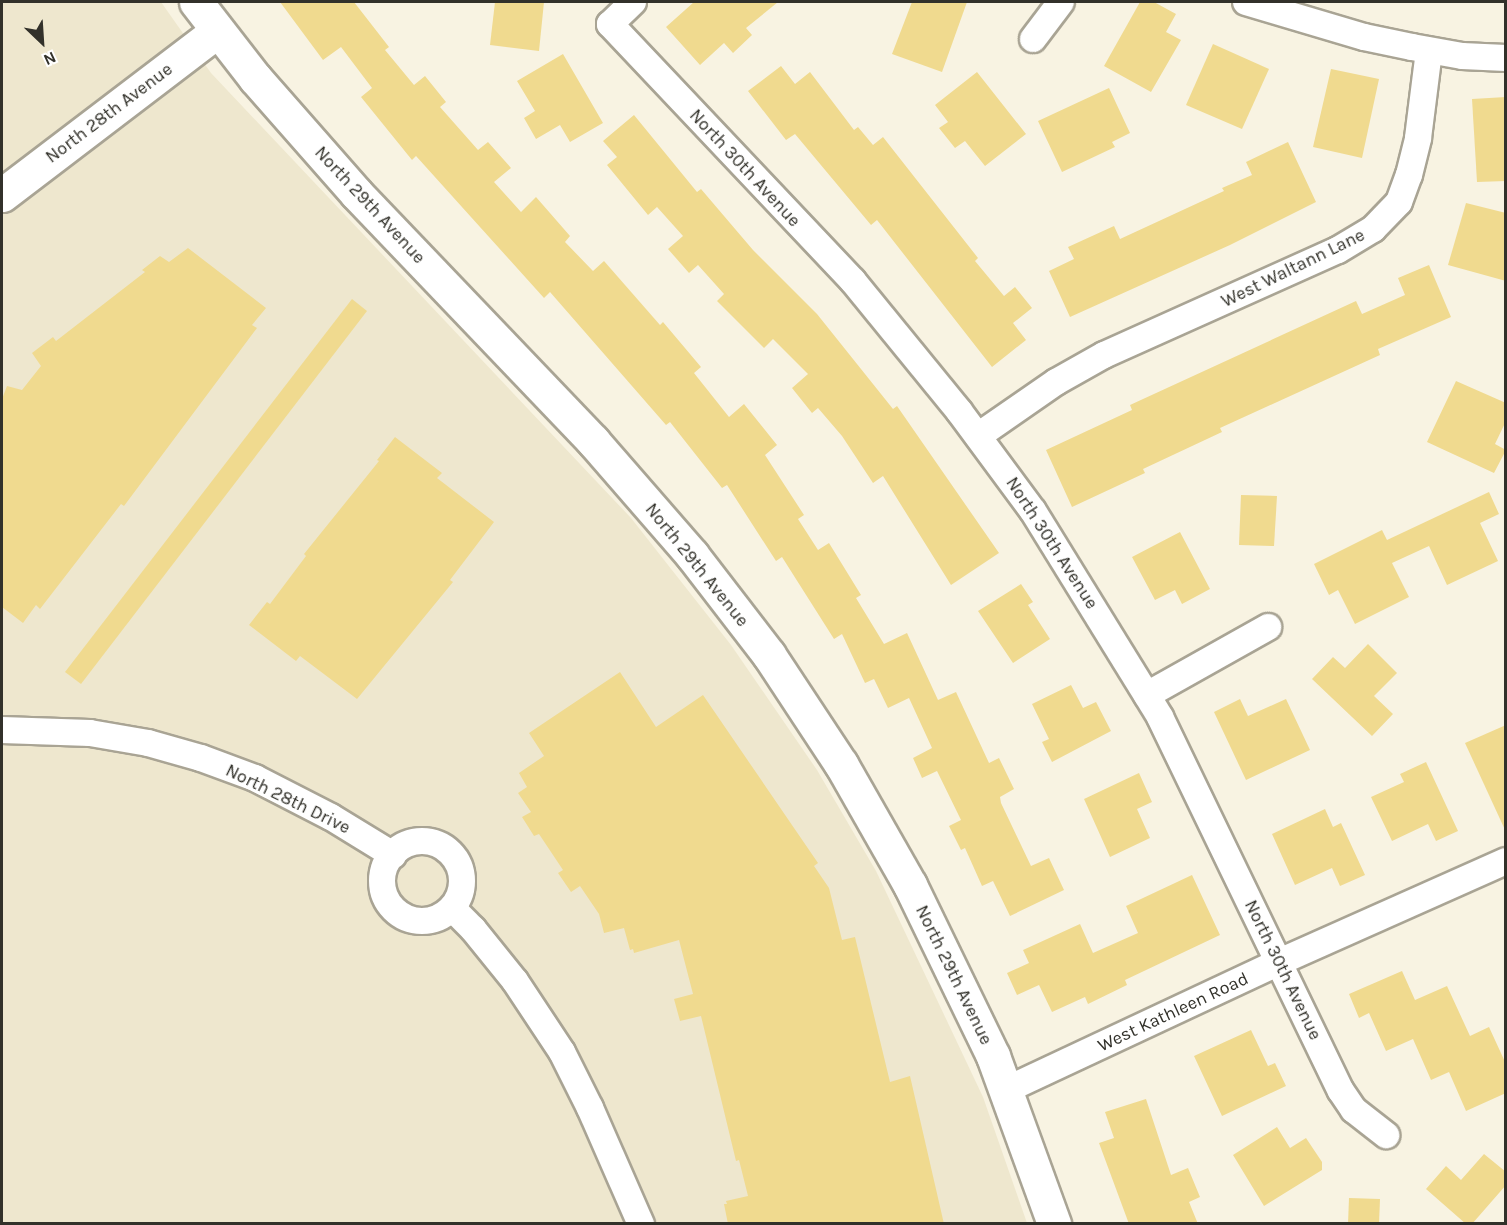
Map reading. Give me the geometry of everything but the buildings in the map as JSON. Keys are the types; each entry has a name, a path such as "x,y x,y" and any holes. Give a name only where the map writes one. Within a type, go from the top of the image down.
{"street":[{"name":"North 29th Avenue","path":"196,2 255,78 357,194 593,441 692,555 769,655 841,764 910,885 993,1056 1054,1224"},
{"name":"North 30th Avenue","path":"633,2 610,24 853,281 978,436 1033,511 1147,695 1341,1091 1354,1110 1386,1135"},
{"path":"1033,39 1060,2"},
{"path":"1245,2 1364,37 1429,51 1462,56 1506,58"},
{"name":"North 28th Avenue","path":"2,195 217,31"},
{"name":"West Waltann Lane","path":"978,436 1047,388 1104,355 1328,254 1372,229 1399,202 1409,175 1418,138 1429,51"},
{"path":"1147,695 1268,627"},
{"name":"North 28th Drive","path":"2,730 90,733 148,743 201,758 255,778 331,817 393,855"},
{"path":"425,842 447,850 456,860 462,885 459,898 452,908 442,916 424,921 406,918 395,911 388,901 383,877 393,855 413,843 425,842"},
{"name":"West Kathleen Road","path":"1006,1090 1279,962 1506,861"},
{"path":"452,908 473,929 515,981 562,1052 590,1108 641,1224"}],"shaded area":[{"path":"2,2 161,2 211,73 631,518 731,645 817,770 876,871 983,1097 1027,1223 2,1224"}]}
